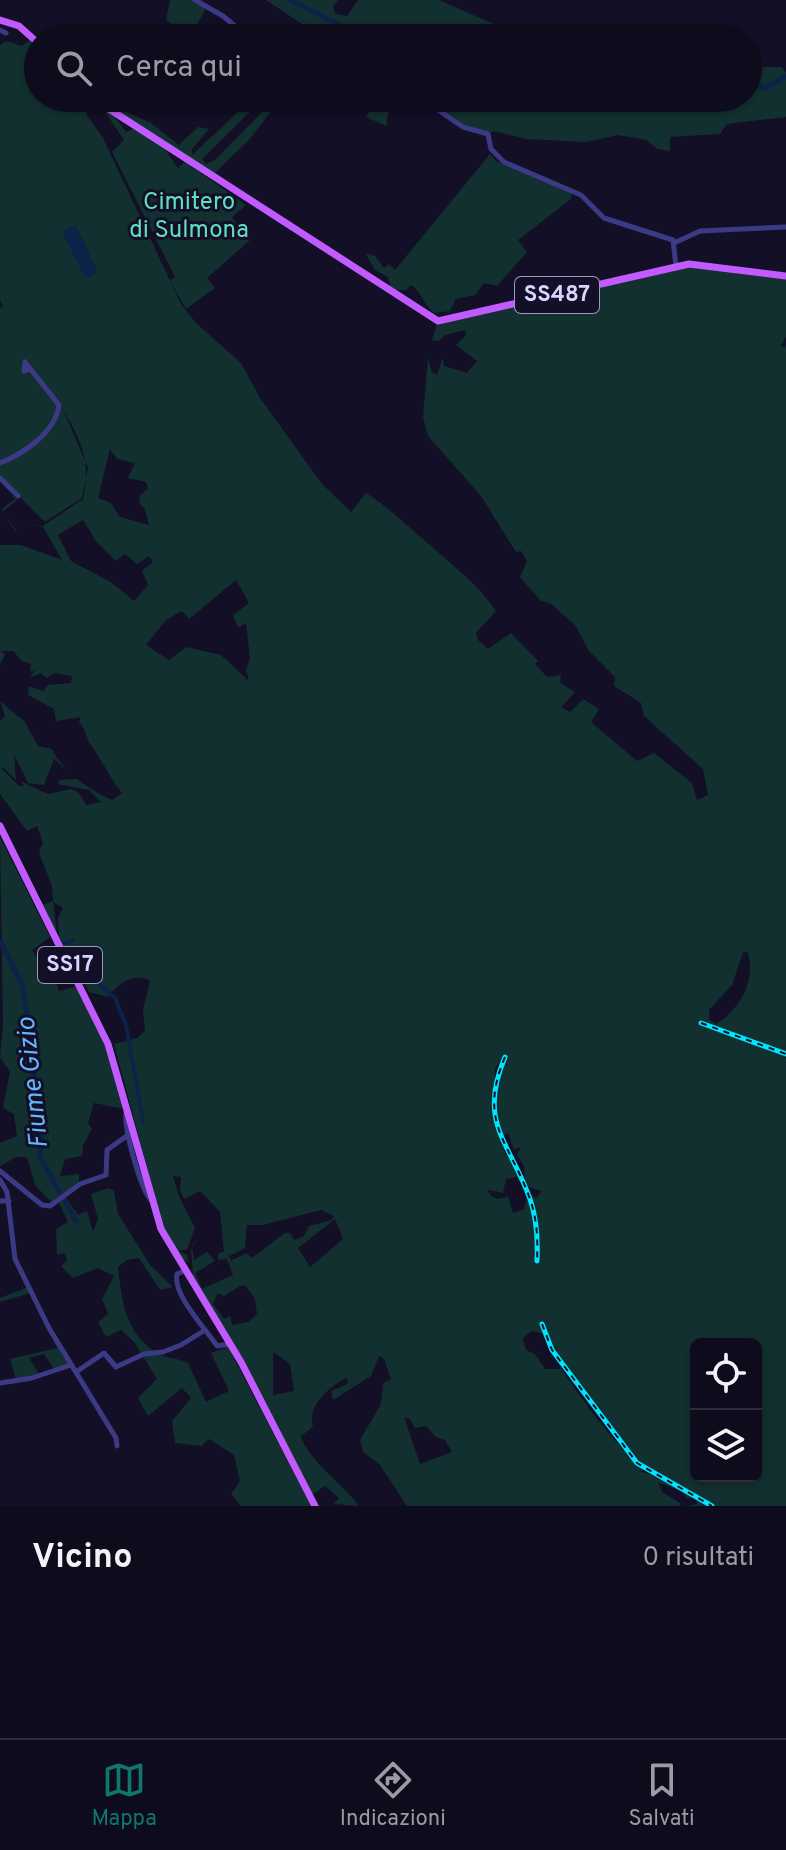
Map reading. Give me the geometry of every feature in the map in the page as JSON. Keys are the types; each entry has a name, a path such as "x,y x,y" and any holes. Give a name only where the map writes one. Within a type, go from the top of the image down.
{"main road":[{"path":"2,26 15,24 24,31"},
{"name":"SS487","path":"114,112 438,321 676,266 700,264 786,276"},
{"name":"SS17","path":"0,826 102,1027 161,1229 230,1344 315,1506"}],"street":[{"path":"195,0 232,24"},
{"path":"441,112 463,127 488,134 491,149 504,162 581,195 604,218 658,233 674,243"},
{"path":"674,243 700,231 786,227"},
{"path":"674,243 676,266"},
{"path":"0,463 34,445 58,412 59,405 30,369"},
{"path":"0,478 18,496"},
{"path":"127,1110 128,1135 139,1159"},
{"path":"0,1171 42,1205 50,1206 80,1184 106,1175 107,1150 128,1135"},
{"path":"0,1180 9,1201 15,1259 71,1365 116,1438 117,1446"},
{"path":"0,1201 9,1201"},
{"path":"184,1271 177,1274 175,1283 217,1346 230,1344"},
{"path":"76,1372 104,1353 116,1367 121,1367 144,1354 163,1352 181,1345 205,1330"},
{"path":"0,1383 32,1378 71,1365"}],"green space":[{"path":"170,0 193,0 206,8 197,24 171,24 166,20"},
{"path":"266,0 338,0 333,7 335,14 347,16 358,0 439,0 494,24 302,24"},
{"path":"6,41 24,44 24,112 87,112 103,138 181,304 196,323 241,363 260,398 322,484 351,512 366,493 391,511 465,576 496,611 476,633 478,640 488,649 511,633 538,661 535,664 547,677 561,675 560,683 575,692 561,707 570,712 583,699 599,709 591,722 637,761 654,753 692,783 697,800 708,795 703,769 644,716 641,703 614,686 615,677 589,651 575,625 551,604 541,601 520,577 527,561 521,551 516,552 481,496 428,436 423,417 428,358 432,372 437,375 443,357 444,366 467,373 477,361 456,345 466,335 465,330 445,335 439,341 432,340 438,321 689,264 786,276 786,336 781,346 785,348 786,340 786,1053 701,1024 786,1056 786,1506 715,1506 651,1472 628,1452 585,1395 553,1350 543,1324 545,1337 554,1355 582,1400 643,1469 641,1472 702,1500 710,1506 688,1506 697,1504 696,1498 686,1498 683,1492 658,1482 662,1492 680,1506 407,1506 380,1465 363,1452 360,1440 381,1404 383,1383 391,1379 384,1359 379,1356 371,1376 333,1400 331,1391 348,1384 347,1378 327,1391 313,1412 313,1427 301,1436 310,1454 359,1506 334,1504 339,1498 325,1486 312,1495 193,1275 192,1247 194,1260 207,1252 215,1261 195,1273 202,1289 233,1275 227,1259 218,1260 218,1254 224,1251 220,1212 200,1191 184,1199 180,1190 181,1177 173,1176 178,1194 195,1228 187,1250 178,1250 187,1255 189,1262 180,1259 164,1231 114,1044 137,1038 145,1031 143,1010 150,981 132,978 108,997 89,992 59,937 58,918 63,908 53,902 57,934 42,905 53,901 52,886 39,853 43,843 37,826 27,831 0,794 0,721 5,716 0,701 25,722 38,746 52,749 62,765 77,779 112,800 122,793 89,743 79,722 81,717 56,721 54,709 28,695 29,686 43,691 48,685 71,683 72,676 54,673 47,678 41,673 30,678 34,671 30,671 31,664 22,661 13,651 1,651 5,654 0,665 0,545 21,545 62,560 43,527 30,524 43,526 83,499 85,481 82,498 45,522 0,477 0,308 3,306 0,300 0,45","holes":["63,409 80,442 85,461","110,449 117,459 135,463 128,478 146,482 148,489 140,495 139,503 145,509 149,525 120,517 111,503 98,498","83,520 96,541 116,561 125,554 137,564 149,556 153,562 142,571 148,585 134,601 111,582 71,561 58,535","236,580 249,603 233,615 238,627 246,623 250,659 246,670 249,681 221,655 186,647 169,660 146,645 166,620 182,611 189,619","14,755 28,783 44,785 54,759 77,779 59,780 58,784 89,790 101,802 86,805 79,793 71,789 48,794 20,781 24,786 19,786 2,769 16,780","747,951 750,972 744,993 732,1011 716,1024 709,1019 709,1010 732,985 743,953","504,1057 496,1097 500,1137 508,1133 514,1150 521,1146 517,1155 524,1166 525,1185 504,1151 495,1123 495,1068","518,1177 523,1185 542,1191 536,1198 528,1192 524,1209 513,1213 508,1196 498,1199 491,1196 488,1190 503,1193 506,1179","321,1210 334,1216 332,1220 309,1226 304,1236 294,1240 290,1233 285,1233 252,1258 247,1253 232,1260 233,1264 229,1256 245,1248 247,1225 263,1225","335,1219 343,1239 310,1267 298,1248","240,1286 246,1286 255,1299 257,1314 249,1322 232,1325 230,1316 224,1319 213,1304 218,1293 224,1296","532,1331 542,1333 561,1369 545,1369 535,1354 526,1350 523,1338","273,1352 290,1364 294,1391 273,1395","404,1417 410,1419 415,1428 426,1426 436,1437 445,1440 452,1452 420,1464"]},
{"path":"762,67 781,67 786,72 786,117 727,124 720,134 670,137 670,151 657,149 646,140 618,135 587,142 526,139 494,131 469,130 442,112 762,112"},
{"name":"Cimitero di Sulmona","path":"105,112 111,112 126,132 134,128 162,145 178,168 185,162 246,205 232,217 250,240 207,278 215,288 186,309 170,281 175,277 112,152 124,140"},
{"path":"118,112 126,112 151,123 179,145 198,127 209,129 192,149 192,155 238,112 250,112 202,159 206,164 215,160 262,112 271,112 249,140 213,175"},
{"path":"369,112 389,112 386,126 366,117"},
{"path":"490,154 496,161 572,192 571,199 518,240 527,252 497,286 484,283 475,295 456,299 450,311 435,313 411,285 406,290 391,290 388,277 375,270 365,253 375,256 384,268 389,264 395,270"},
{"path":"0,480 17,500 2,512 15,499"},
{"path":"0,837 50,937 32,950 38,959 49,962 59,991 78,986 102,1034 125,1109 94,1103 88,1123 92,1129 83,1145 82,1156 65,1159 60,1176 79,1174 79,1181 64,1195 78,1215 87,1211 93,1232 98,1219 91,1194 108,1188 114,1191 118,1214 151,1266 173,1287 160,1290 139,1258 127,1260 118,1267 124,1305 132,1327 159,1354 188,1363 206,1402 229,1391 211,1353 228,1347 311,1506 241,1506 231,1494 240,1481 234,1455 209,1439 201,1446 175,1443 172,1421 191,1398 182,1388 148,1416 138,1398 157,1379 134,1342 121,1330 106,1337 98,1322 108,1314 102,1299 114,1276 98,1268 73,1278 61,1266 67,1260 65,1253 57,1255 56,1229 68,1222 58,1200 51,1202 35,1185 27,1157 16,1157 0,1166 0,1143 17,1136 14,1114 3,1108 10,1071 0,1058 3,1025"},
{"path":"28,1287 69,1364 54,1369 44,1354 29,1358 39,1374 16,1380 10,1359 57,1348 30,1293 0,1302 0,1298"}],"water":[{"path":"76,225 98,273 85,278 62,232"}],"waterway":[{"path":"290,0 337,24"},
{"path":"762,87 786,76"},
{"path":"63,944 73,940"},
{"name":"Fiume Gizio","path":"0,941 23,987 42,1134 40,1157 76,1221"},
{"path":"90,976 115,998 126,1025 143,1122"}],"railway":[{"path":"701,1023 786,1054"},
{"path":"505,1057 497,1080 495,1116 532,1207 537,1261"},
{"path":"542,1324 552,1350 637,1463 712,1506"}]}
